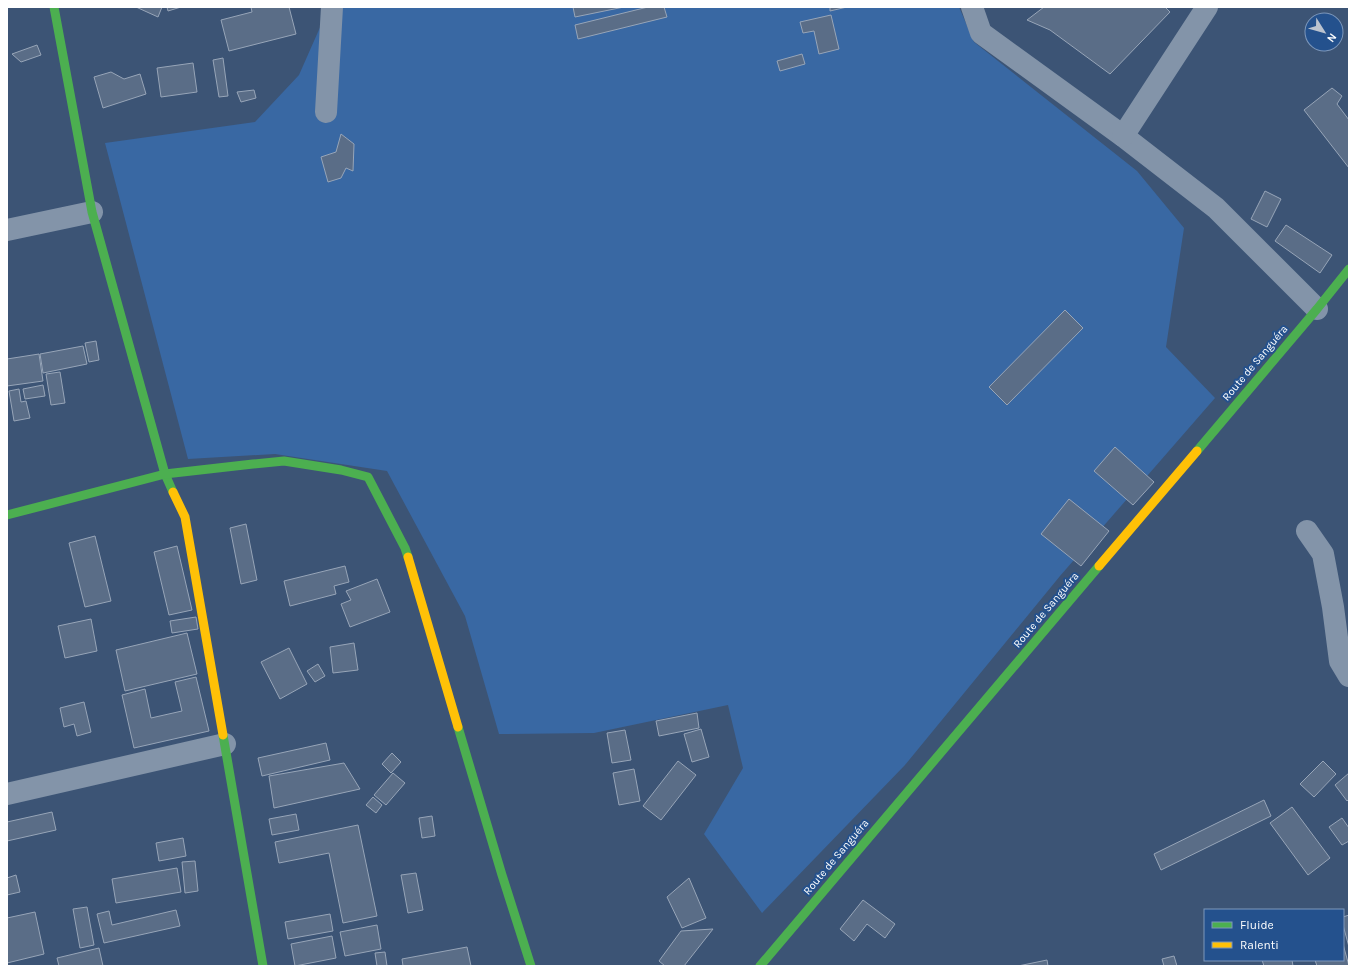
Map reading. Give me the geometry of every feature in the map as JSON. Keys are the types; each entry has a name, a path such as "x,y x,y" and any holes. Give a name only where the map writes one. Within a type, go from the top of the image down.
{"street":[{"path":"54,7 92,212 165,474 185,517 263,966"},
{"path":"326,112 332,7"},
{"path":"972,7 981,33 1123,136 1216,208 1317,309"},
{"path":"1123,136 1207,7"},
{"path":"7,230 92,212"},
{"name":"Route de Sanguéra","path":"760,966 1317,309 1349,269"},
{"path":"7,515 165,474 284,461 368,476 405,548 530,966"},
{"path":"1307,531 1323,554 1333,607 1340,661 1349,676"},
{"path":"7,794 225,744"}],"shaded area":[{"path":"329,7 959,7 974,42 1137,171 1184,228 1166,347 1215,398 1060,576 905,765 762,913 704,834 743,768 728,705 594,733 499,734 465,616 387,471 275,454 188,459 105,143 255,122 299,75"}],"building":[{"path":"136,7 162,7 158,17"},
{"path":"167,7 181,7 168,11"},
{"path":"251,7 289,7 296,34 229,51 221,20 252,12"},
{"path":"573,7 624,7 575,17"},
{"path":"648,7 664,7 667,17 578,39 575,25"},
{"path":"830,7 847,7 830,11"},
{"path":"1044,7 1165,7 1170,12 1110,74 1050,30 1027,20"},
{"path":"831,15 839,49 819,54 814,31 803,33 800,22"},
{"path":"37,45 41,55 21,62 12,54"},
{"path":"802,54 805,64 780,71 777,61"},
{"path":"223,58 228,96 219,97 213,60"},
{"path":"193,63 197,92 161,97 157,68"},
{"path":"111,72 124,79 140,74 146,94 103,108 94,77"},
{"path":"1332,88 1342,96 1337,104 1349,120 1349,168 1304,110"},
{"path":"254,90 256,98 241,102 237,92"},
{"path":"341,134 354,144 353,171 346,168 341,178 328,182 321,157 336,152"},
{"path":"1265,191 1281,199 1267,227 1251,219"},
{"path":"1286,225 1332,255 1320,273 1275,241"},
{"path":"1065,310 1083,328 1007,405 989,387"},
{"path":"96,341 99,360 89,362 85,343"},
{"path":"83,346 87,364 43,373 40,354"},
{"path":"39,354 43,381 7,386 7,359"},
{"path":"60,372 65,403 51,405 46,374"},
{"path":"43,385 45,396 25,399 23,389"},
{"path":"19,389 21,402 26,401 30,418 14,421 9,391"},
{"path":"1115,447 1154,482 1133,505 1094,471"},
{"path":"1069,499 1109,531 1081,566 1041,534"},
{"path":"246,524 257,580 241,584 230,528"},
{"path":"95,536 111,601 85,607 69,543"},
{"path":"177,546 192,610 169,615 154,552"},
{"path":"345,566 349,582 334,586 336,594 290,606 284,581"},
{"path":"377,579 390,612 350,627 341,604 351,600 346,591"},
{"path":"196,617 198,629 172,633 170,621"},
{"path":"91,619 97,651 65,658 58,626"},
{"path":"187,633 197,674 125,691 116,650"},
{"path":"354,643 358,670 333,673 330,647"},
{"path":"289,648 307,684 280,699 261,662"},
{"path":"318,664 325,676 315,682 307,671"},
{"path":"196,677 209,731 134,748 122,695 145,689 151,718 182,711 175,682"},
{"path":"84,702 91,732 77,736 74,724 64,727 60,708"},
{"path":"697,713 699,728 659,736 656,721"},
{"path":"701,729 709,757 692,762 684,734"},
{"path":"625,730 631,760 612,763 607,733"},
{"path":"326,743 330,760 262,776 258,758"},
{"path":"392,753 401,762 391,773 382,764"},
{"path":"678,761 696,775 661,820 643,806"},
{"path":"1323,761 1336,774 1314,797 1300,784"},
{"path":"344,763 360,789 274,808 269,776"},
{"path":"634,769 640,801 619,805 613,773"},
{"path":"393,773 405,783 386,805 374,795"},
{"path":"1349,773 1349,799 1347,801 1335,785"},
{"path":"373,797 382,805 376,813 366,805"},
{"path":"1264,800 1271,816 1161,870 1154,854"},
{"path":"1292,807 1330,858 1308,875 1270,823"},
{"path":"52,812 56,830 7,841 7,822"},
{"path":"296,814 299,830 272,835 269,819"},
{"path":"432,816 435,836 422,838 419,818"},
{"path":"1342,818 1349,828 1349,841 1342,845 1329,827"},
{"path":"358,825 377,916 343,923 329,853 279,863 275,842"},
{"path":"183,838 186,856 159,861 156,843"},
{"path":"195,861 198,891 185,893 182,862"},
{"path":"177,868 181,892 116,903 112,879"},
{"path":"416,873 423,910 408,913 401,875"},
{"path":"16,875 20,892 7,895 7,878"},
{"path":"689,878 706,918 682,928 667,897"},
{"path":"863,900 895,924 885,938 867,924 854,941 840,929"},
{"path":"87,907 94,945 80,948 73,909"},
{"path":"176,910 180,926 104,943 97,914 109,911 112,925"},
{"path":"35,912 44,954 7,963 7,918"},
{"path":"330,914 333,931 288,939 285,922"},
{"path":"1349,915 1349,947 1344,929 1344,917"},
{"path":"377,925 381,949 345,956 340,932"},
{"path":"713,929 684,966 665,966 659,961 681,931"},
{"path":"332,936 336,958 295,966 291,944"},
{"path":"467,947 471,966 403,966 402,959"},
{"path":"99,948 103,966 59,966 57,958"},
{"path":"1344,948 1349,966 1317,966 1315,961 1344,961"},
{"path":"385,952 387,966 377,966 375,953"},
{"path":"1174,956 1177,966 1164,966 1162,959"},
{"path":"1047,960 1048,966 1018,966"},
{"path":"1262,961 1292,961 1293,966 1264,966"}],"traffic: fast":[{"path":"54,7 92,212 165,474 173,492"},
{"path":"1197,451 1349,269"},
{"path":"7,515 165,474 284,461 341,470 368,477 405,548 408,557"},
{"path":"760,966 1099,566"},
{"path":"458,727 531,966"},
{"path":"223,735 263,966"}],"traffic: slow":[{"path":"1099,566 1197,451"},
{"path":"173,492 185,517 223,735"},
{"path":"408,557 458,727"}]}
